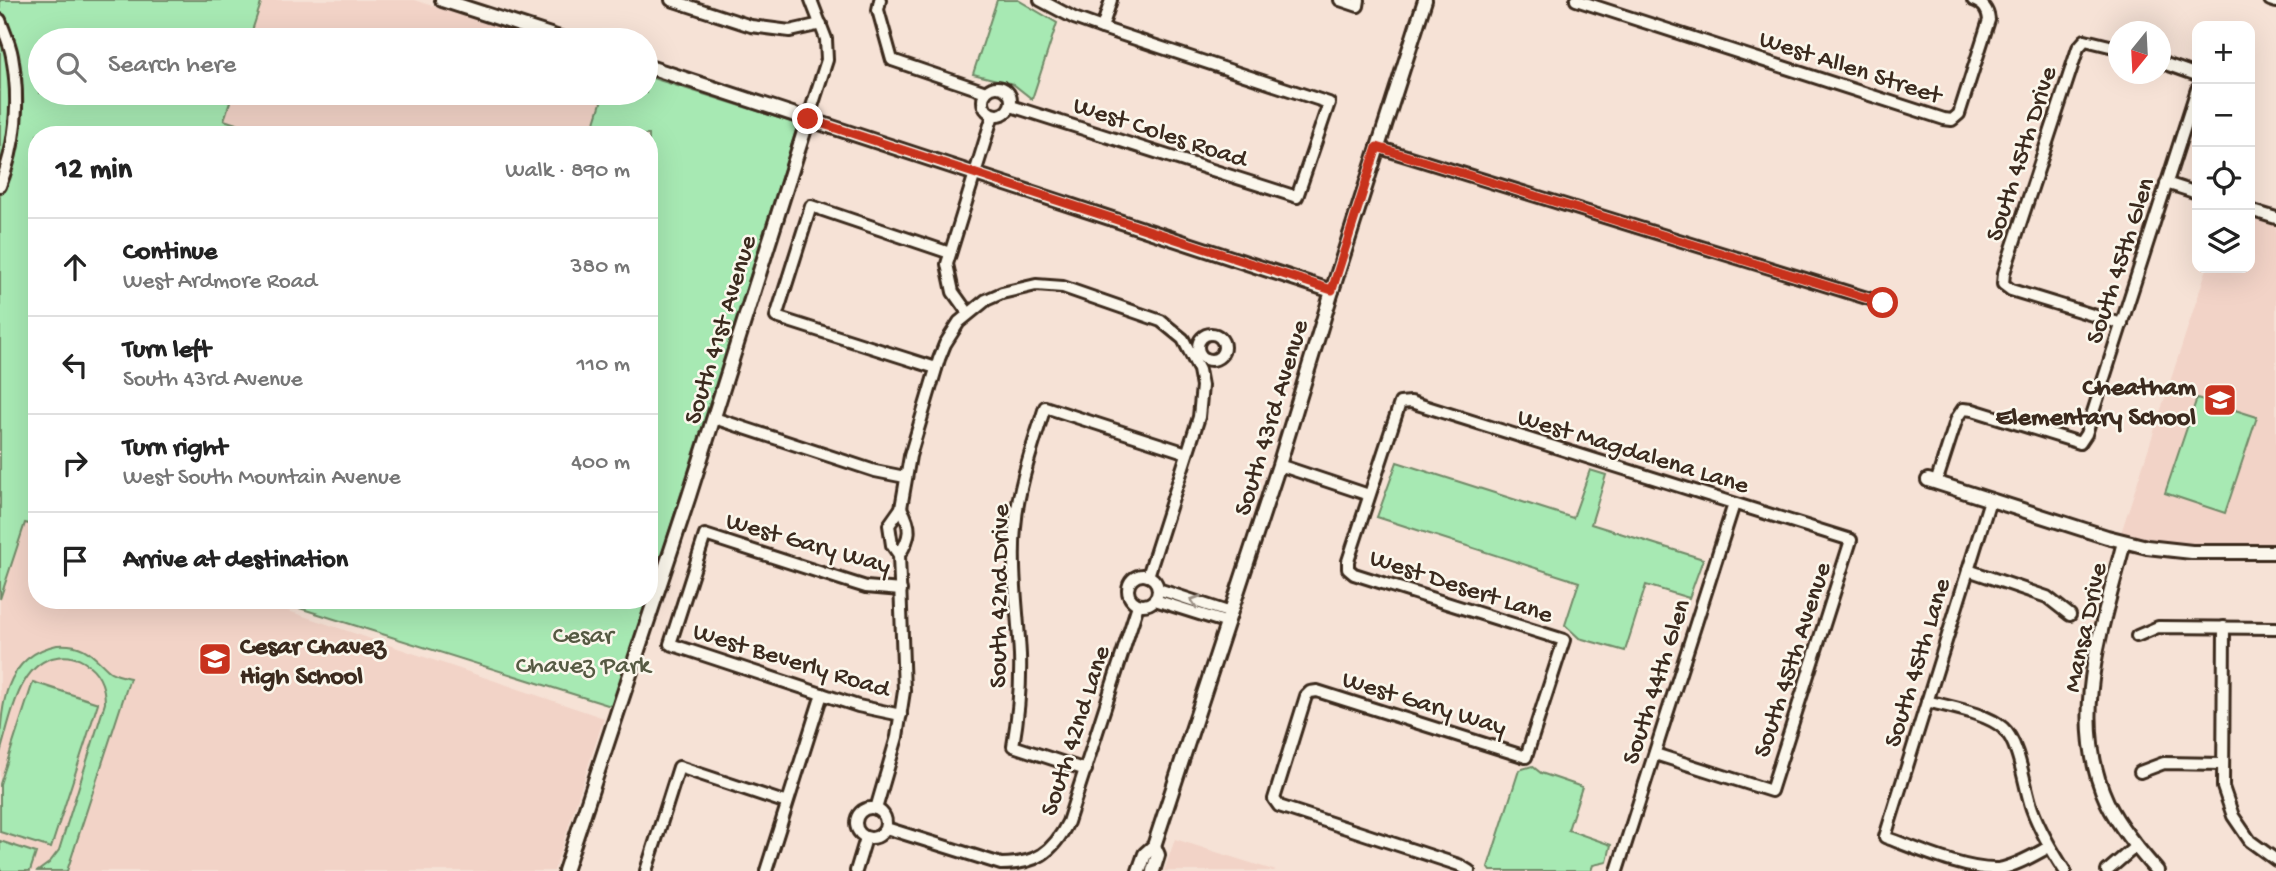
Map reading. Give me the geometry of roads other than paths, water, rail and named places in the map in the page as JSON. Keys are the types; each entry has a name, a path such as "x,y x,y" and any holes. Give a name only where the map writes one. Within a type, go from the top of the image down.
{"street":[{"path":"442,0 529,28"},
{"path":"671,0 751,26 790,31 821,24"},
{"name":"South 41st Avenue","path":"658,588 827,60 827,38 811,0"},
{"name":"West Coles Road","path":"880,0 878,10 892,60 986,92 998,87 1006,90 1011,97 1011,106 1297,197 1329,103 1102,28"},
{"path":"1041,0 1074,18 1102,28 1111,0"},
{"path":"1340,0 1358,3"},
{"name":"South 43rd Avenue","path":"1139,871 1145,854 1154,846 1230,618 1425,0"},
{"name":"West Allen Street","path":"1576,0 1952,120 1959,114 1989,20 1988,11 1980,2 1973,0"},
{"path":"2270,0 2276,2"},
{"path":"0,20 12,53 15,80 14,142 0,186"},
{"name":"South 45th Drive","path":"2108,45 2085,40 2078,48 2004,273 2003,284 2011,290 2122,324"},
{"path":"2171,66 2192,73"},
{"path":"658,70 1332,290"},
{"path":"986,92 983,105 993,115"},
{"name":"South 45th Glen","path":"1932,481 1963,409 2080,443 2086,434 2192,104"},
{"path":"993,115 1005,113 1011,106"},
{"path":"876,809 901,715 904,666 899,555 892,545 889,525 901,508 905,477 936,368 945,344 968,313 950,285 947,264 993,115"},
{"path":"1377,147 1883,303"},
{"path":"2166,183 2192,191"},
{"path":"936,368 776,317 811,206 950,253"},
{"path":"2255,212 2276,218"},
{"name":"South 42nd Lane","path":"886,828 1001,864 1018,864 1036,859 1060,838 1086,770 1138,605 1131,600 1128,587 1135,577 1148,576 1202,401 1196,354 1161,321 1063,287 1036,285 1002,293 968,313"},
{"name":"West Magdalena Lane","path":"1370,495 1398,406 1403,401 1852,540"},
{"name":"South 42nd Drive","path":"1086,770 1013,746 1018,711 1020,659 1015,527 1023,478 1045,407 1187,453"},
{"path":"714,418 875,471 905,477"},
{"path":"1279,465 1370,495"},
{"path":"1932,481 2124,542 2174,551 2276,552"},
{"name":"West Desert Lane","path":"1370,495 1348,561 1348,569 1354,574 1564,640 1526,757"},
{"name":"South 45th Lane","path":"1990,500 1885,837 1981,870 1999,869 2049,847"},
{"name":"South 44th Glen","path":"1617,871 1734,504"},
{"path":"899,555 909,538 910,528 901,508"},
{"name":"West Gary Way","path":"670,644 705,535 866,587 901,590"},
{"name":"South 45th Avenue","path":"1655,754 1771,792 1852,540"},
{"name":"Mansa Drive","path":"2124,542 2095,660 2089,725 2095,765 2108,803 2136,846 2157,871"},
{"path":"1968,570 2047,597 2070,615"},
{"path":"1138,605 1147,605 1156,594 1155,581 1148,576"},
{"path":"1156,594 1230,618"},
{"name":"South 41st Avenue","path":"565,871 651,609"},
{"path":"2137,636 2158,627 2276,628"},
{"path":"2224,627 2223,787 2233,816 2250,841 2276,862 2270,871"},
{"name":"West Beverly Road","path":"670,644 865,708 901,715"},
{"name":"West Gary Way","path":"1469,871 1460,865 1279,806 1274,802 1302,708 1310,692 1317,691 1526,757"},
{"path":"766,871 822,694"},
{"path":"1927,701 1989,719 2004,729 2013,743 2032,809 2049,847 2064,871"},
{"path":"2140,772 2164,763 2222,764"},
{"path":"646,871 679,767 787,803"},
{"path":"866,809 876,809 886,819 886,828 876,838 866,838 858,831 856,821 866,809"},
{"path":"856,871 866,838"},
{"name":"South 43rd Avenue","path":"1153,871 1158,855 1154,846"},
{"path":"2107,871 2136,846"}],"place":[{"name":"Cheatham Elementary School","path":"2220,400"},
{"name":"Cesar Chavez High School","path":"215,659"}],"park label":[{"name":"Cesar Chavez Park","path":"583,648"}]}
